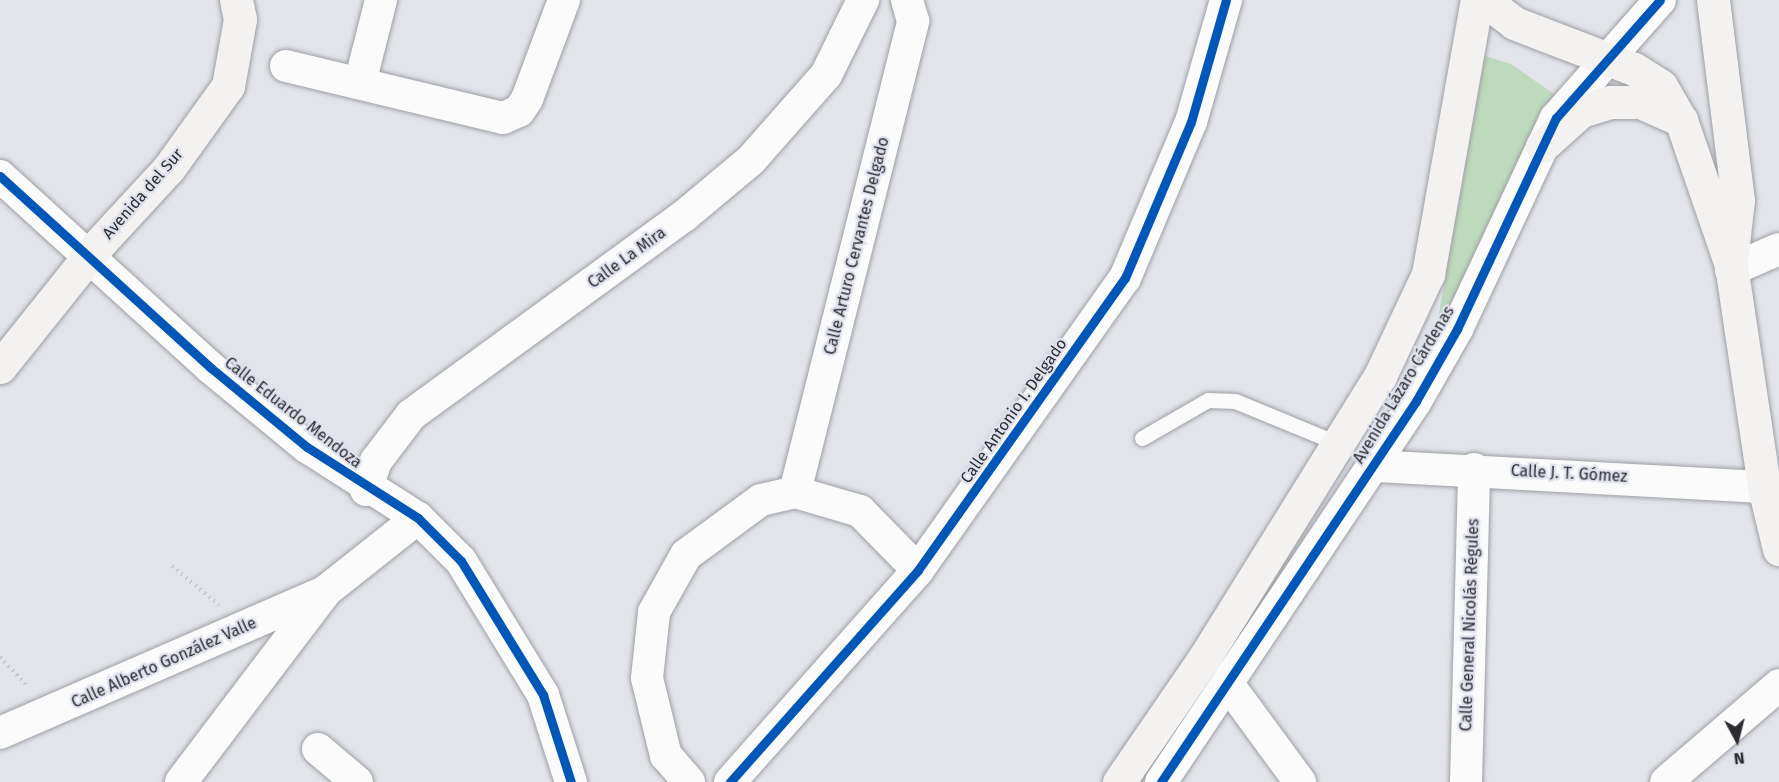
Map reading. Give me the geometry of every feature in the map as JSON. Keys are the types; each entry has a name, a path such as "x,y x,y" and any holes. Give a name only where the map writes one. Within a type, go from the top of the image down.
{"main road":[{"name":"Avenida del Sur","path":"0,367 86,260 169,168 228,86 240,19 236,0"},
{"name":"Avenida Lázaro Cárdenas","path":"1119,782 1204,657 1380,376 1428,274 1477,0"},
{"path":"1484,0 1514,22 1603,60 1634,69 1661,86 1681,120 1731,268 1764,487 1779,549"},
{"path":"1713,0 1738,200 1731,268"},
{"path":"1542,146 1581,111 1610,102 1640,102 1681,120"}],"street":[{"path":"360,83 381,0"},
{"path":"286,66 503,118 519,111 527,99 564,0"},
{"name":"Calle La Mira","path":"366,490 376,461 411,415 684,216 750,160 826,75 863,0"},
{"name":"Calle Arturo Cervantes Delgado","path":"795,492 913,21 907,0"},
{"name":"Calle Antonio I. Delgado","path":"730,782 918,570 1125,278 1191,122 1226,0"},
{"name":"Avenida Lázaro Cárdenas","path":"1161,782 1374,466 1457,330 1542,146 1603,60 1660,0"},
{"name":"Calle Eduardo Mendoza","path":"0,176 86,260 307,447 366,490 418,518 461,561 543,695 571,782"},
{"path":"1731,268 1779,249"},
{"name":"Calle J. T. Gómez","path":"1374,466 1474,469 1764,487"},
{"name":"Calle General Nicolás Régules","path":"1466,782 1474,469"},
{"path":"689,782 666,756 647,678 654,612 686,555 762,500 795,492 860,512 918,570"},
{"path":"181,782 327,590 418,518"},
{"name":"Calle Alberto González Valle","path":"0,733 327,590"},
{"path":"1228,684 1300,782"},
{"path":"1666,782 1779,686"},
{"path":"318,749 357,782"}],"lane":[{"path":"1142,438 1208,400 1235,401 1337,443"}],"path":[{"path":"172,566 245,627"}],"green space":[{"path":"1485,56 1511,64 1557,96 1465,298 1350,474 1437,324"}],"cycle path":[{"path":"730,782 918,570 1125,278 1191,122 1226,0"},
{"path":"1161,782 1416,401 1457,329 1556,118 1660,0"},
{"path":"0,176 211,368 307,447 418,518 461,561 543,695 571,782"}]}
